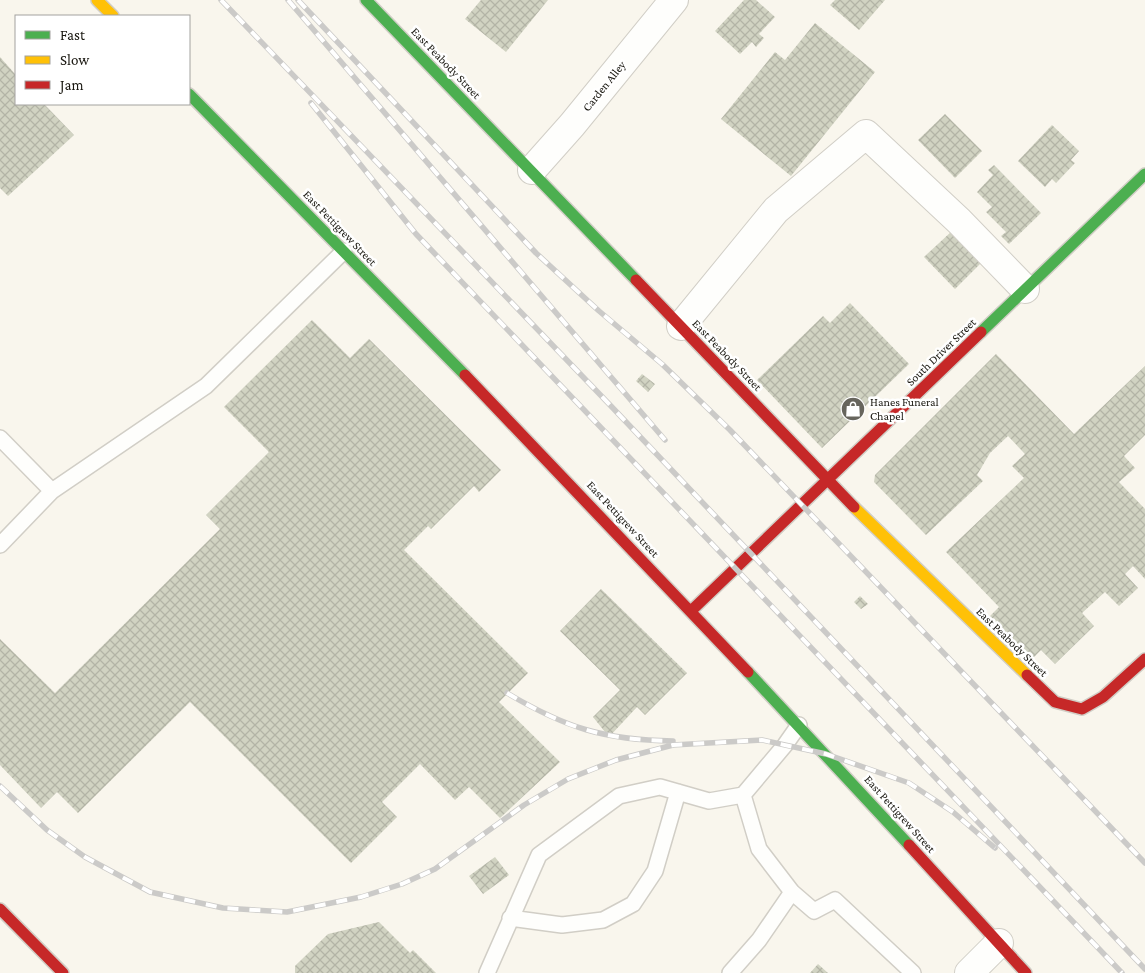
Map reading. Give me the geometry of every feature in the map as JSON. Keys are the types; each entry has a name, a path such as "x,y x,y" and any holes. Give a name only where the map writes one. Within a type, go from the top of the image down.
{"main road":[{"path":"96,0 111,15"},
{"name":"East Peabody Street","path":"366,0 532,170 827,480 1055,702 1082,709 1103,697 1145,659"},
{"name":"East Pettigrew Street","path":"190,95 519,430 799,725 1026,973"},
{"name":"South Driver Street","path":"691,611 1145,174"},
{"path":"0,910 63,973"},
{"path":"16,925 72,973"}],"street":[{"name":"Carden Alley","path":"532,170 572,125 674,0"},
{"path":"680,326 776,210 866,134 959,221 1025,290"},
{"path":"969,973 999,944"}],"lane":[{"path":"0,545 52,491 206,386 344,251"},
{"path":"0,438 52,491"},
{"path":"488,973 510,918 539,855 619,796 660,787 709,801 744,795 799,725"},
{"path":"510,918 562,925 603,920 633,904 655,871 678,792"},
{"path":"744,795 759,849 792,892 814,911 835,900 913,973"},
{"path":"730,973 759,940 792,892"}],"building":[{"path":"481,0 548,0 506,52 465,19"},
{"path":"744,0 756,0 775,17 759,34 764,38 756,47 752,42 740,54 715,31"},
{"path":"835,0 885,0 859,30 830,5"},
{"path":"815,23 875,72 791,176 721,119 775,52 785,60"},
{"path":"0,57 15,74 15,105 45,105 74,135 8,196 0,188"},
{"path":"945,114 982,151 955,178 918,140"},
{"path":"1052,125 1079,151 1071,160 1075,163 1056,183 1052,179 1045,187 1018,161"},
{"path":"994,165 1041,213 1009,244 1001,236 1006,232 986,212 992,207 977,192 993,175 988,170"},
{"path":"952,231 982,262 955,289 924,257"},
{"path":"850,303 909,364 822,448 757,380 823,316 830,323"},
{"path":"312,320 350,358 369,339 501,470 479,492 474,486 431,529 428,526 404,550 528,673 499,702 560,762 500,818 469,787 455,800 420,764 382,802 397,817 351,863 190,702 78,813 57,792 41,808 0,765 0,639 55,693 220,529 206,515 269,452 224,407"},
{"path":"996,354 1074,434 1145,366 1145,435 1124,456 1135,468 1119,482 1145,509 1145,579 1133,566 1125,574 1138,588 1119,606 1105,592 1082,613 1094,626 1055,664 1041,650 1030,661 988,618 999,607 946,552 1024,478 1012,466 1025,454 1008,436 990,453 977,475 983,481 926,535 874,482 875,475"},
{"path":"642,374 655,384 648,392 636,381"},
{"path":"601,589 687,673 645,715 637,707 609,737 593,717 620,690 560,631"},
{"path":"860,596 868,604 861,609 854,602"},
{"path":"495,857 509,875 483,894 469,876"},
{"path":"379,922 410,953 413,950 436,973 295,973 295,966 328,934"},
{"path":"818,964 828,973 810,973"}],"railway":[{"path":"221,0 610,405 1145,969"},
{"path":"288,0 665,440"},
{"path":"298,0 536,253 599,311 662,364 730,430 1145,863"},
{"path":"311,103 416,234 1122,973"},
{"path":"507,693 548,715 586,730 626,738 673,741"},
{"path":"0,786 47,830 85,857 150,892 223,908 287,912 361,897 402,884 435,869 524,805 568,779 616,760 673,745 762,740 826,754 909,783 953,812 995,848"}],"traffic: fast":[{"path":"366,0 636,280"},
{"path":"190,95 465,375"},
{"path":"981,332 1145,174"},
{"path":"748,672 909,845"}],"traffic: slow":[{"path":"97,0 112,15"},
{"path":"854,507 1027,675"}],"traffic: jam":[{"path":"636,280 854,507"},
{"path":"691,611 981,332"},
{"path":"465,375 748,672"},
{"path":"1027,675 1055,702 1082,709 1103,697 1145,659"},
{"path":"909,845 1026,973"},
{"path":"0,909 63,973"}],"place":[{"name":"Hanes Funeral Chapel","path":"853,409"}]}
